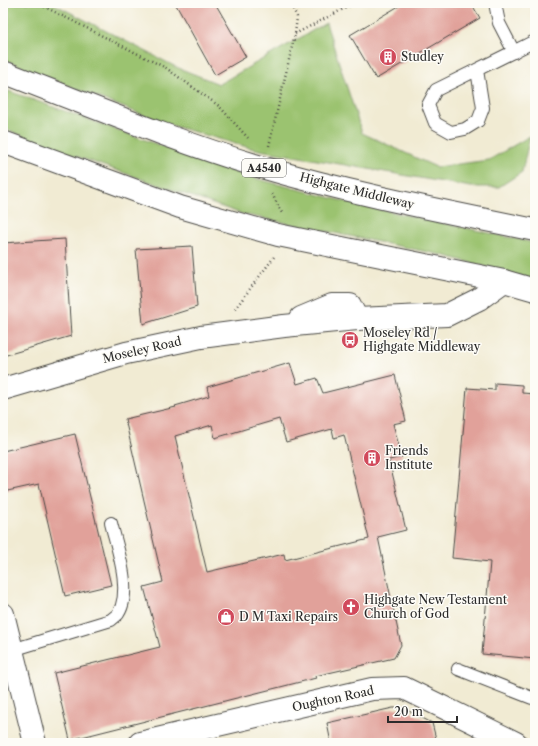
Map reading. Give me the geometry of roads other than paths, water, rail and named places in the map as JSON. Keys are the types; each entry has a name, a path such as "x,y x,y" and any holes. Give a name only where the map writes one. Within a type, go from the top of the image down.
{"main road":[{"name":"Highgate Middleway","path":"3,72 185,141 258,166 408,204 535,230"},
{"path":"3,142 180,208 278,235 504,282 535,290"},
{"name":"Moseley Road","path":"3,389 126,353 201,337 284,326 357,319 447,315 479,299 504,282"},
{"path":"3,614 8,646 34,743"},
{"name":"Oughton Road","path":"140,743 194,737 372,689 404,688 516,743"}],"lane":[{"path":"495,3 499,23 514,52"},
{"path":"477,70 483,108 478,121 465,130 451,132 435,123 428,105 436,90 535,41"},
{"path":"8,646 111,620 118,615 122,601 124,577 111,523"},
{"path":"458,669 535,698"}],"place":[{"name":"Studley","path":"388,57"},
{"name":"Moseley Rd / Highgate Middleway","path":"350,340"},
{"name":"Friends Institute","path":"372,458"},
{"name":"Highgate New Testament Church of God","path":"351,607"},
{"name":"D M Taxi Repairs","path":"226,617"}]}
